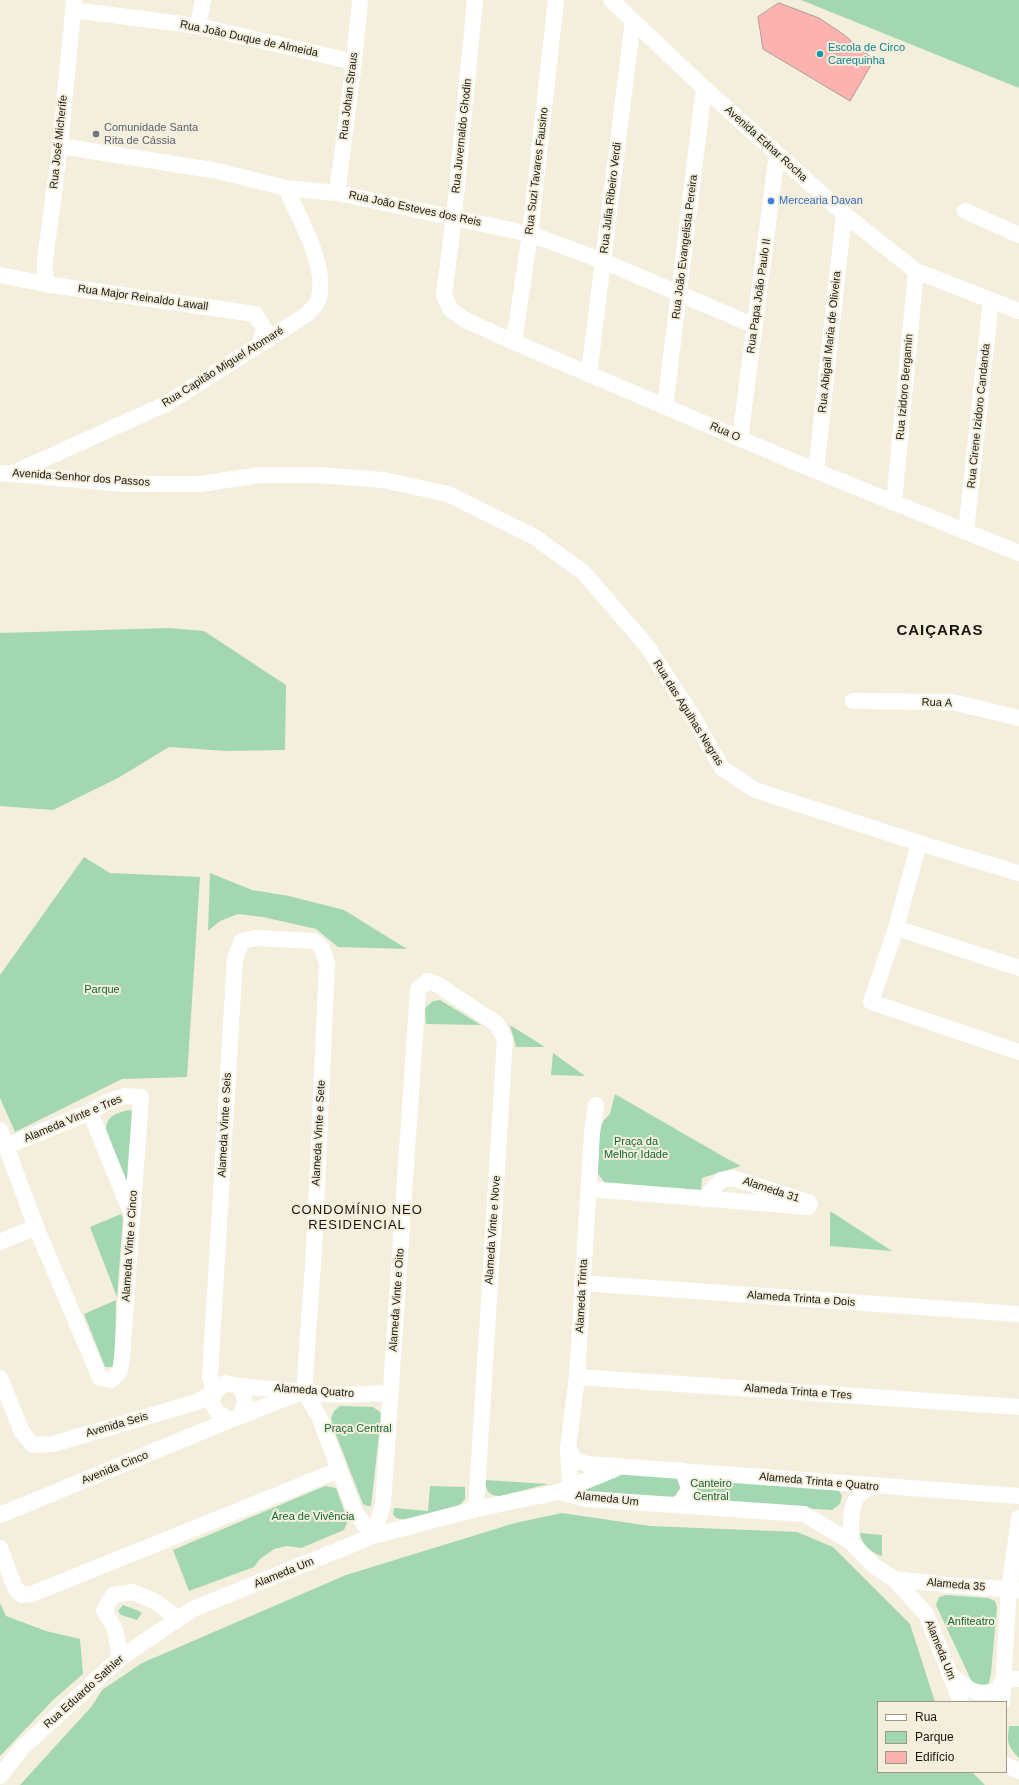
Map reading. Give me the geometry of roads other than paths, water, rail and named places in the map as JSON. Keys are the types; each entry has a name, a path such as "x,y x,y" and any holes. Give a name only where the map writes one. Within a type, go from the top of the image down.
{"street":[{"path":"198,26 203,0"},
{"name":"Rua Johan Straus","path":"337,193 354,62 360,0"},
{"name":"Rua Juvernaldo Ghodin","path":"444,295 454,217 475,0"},
{"name":"Rua Suzi Tavares Fausino","path":"514,342 530,234 556,0"},
{"name":"Avenida Ednar Rocha","path":"611,0 704,88 844,214 916,271 1019,312"},
{"name":"Rua João Duque de Almeida","path":"73,5 198,26 354,62"},
{"name":"Rua José Micherife","path":"46,284 45,261 60,146 73,5"},
{"name":"Rua Julia Ribeiro Verdi","path":"589,374 633,21"},
{"name":"Rua João Evangelista Pereira","path":"665,407 704,88"},
{"name":"Rua João Esteves dos Reis","path":"60,146 218,171 286,188 337,193 530,234 603,261 755,326"},
{"name":"Rua Papa João Paulo II","path":"740,438 778,154"},
{"name":"Rua Capitão Miguel Atomaré","path":"6,473 166,404 306,315 318,303 320,281 316,256 286,188"},
{"path":"965,211 1019,235"},
{"name":"Rua Abigail Maria de Oliveira","path":"816,471 844,214"},
{"name":"Rua Izidoro Bergamin","path":"894,503 916,271"},
{"name":"Rua Major Reinaldo Lawall","path":"0,275 46,284 255,314 264,328 260,343"},
{"name":"Rua O","path":"444,295 451,310 467,321 816,471 1019,553"},
{"name":"Rua Cirene Izidoro Candanda","path":"966,531 991,300"},
{"name":"Avenida Senhor dos Passos","path":"6,473 124,484 200,484 260,475 318,475 383,480 448,494"},
{"name":"Rua das Agulhas Negras","path":"448,494 532,536 583,572 647,646 693,717 722,768 755,790 919,843 1019,873"},
{"name":"Rua A","path":"853,701 952,702 1019,718"},
{"path":"919,843 896,928 871,1002 1019,1052"},
{"path":"896,928 1019,968"},
{"name":"Alameda Vinte e Seis","path":"214,1392 210,1376 235,958 242,941 256,938 314,941 322,948"},
{"name":"Alameda Vinte e Sete","path":"304,1391 314,1250 327,964 322,948"},
{"name":"Alameda Vinte e Oito","path":"373,1536 383,1504 418,989 428,981 438,985"},
{"name":"Alameda Vinte e Nove","path":"438,985 497,1024 505,1039 476,1509"},
{"name":"Alameda Vinte e Tres","path":"7,1146 90,1112 107,1102 124,1096 141,1097"},
{"name":"Alameda Vinte e Cinco","path":"36,1227 100,1378 111,1380 120,1371 122,1358 141,1097"},
{"name":"Alameda Trinta","path":"565,1489 568,1448 577,1377 592,1133 596,1105"},
{"path":"90,1112 132,1213"},
{"path":"0,1130 36,1227 0,1242"},
{"name":"Alameda 31","path":"733,1178 808,1202 810,1204 808,1207 704,1198 721,1180 733,1178"},
{"path":"589,1189 704,1198"},
{"name":"Alameda Trinta e Dois","path":"582,1284 1019,1314"},
{"name":"Alameda Trinta e Tres","path":"577,1377 1019,1407"},
{"name":"Avenida Seis","path":"0,1378 22,1432 33,1445 53,1444 197,1402 214,1392"},
{"path":"225,1383 239,1386 245,1395 244,1405 236,1418 218,1413 212,1403 214,1392 225,1383"},
{"name":"Alameda Quatro","path":"239,1386 339,1395 390,1393"},
{"path":"304,1391 318,1416 355,1512 373,1536"},
{"name":"Avenida Cinco","path":"0,1515 304,1391"},
{"path":"318,1416 327,1404 339,1395"},
{"name":"Alameda Trinta e Quatro","path":"568,1448 575,1460 587,1464 1019,1496"},
{"name":"Alameda Trinta e Quatro","path":"565,1489 619,1467"},
{"path":"0,1548 15,1588 22,1594 32,1594 339,1470"},
{"path":"675,1505 681,1502 689,1488 684,1474 680,1470"},
{"path":"851,1542 851,1517 853,1506 860,1493 875,1486"},
{"name":"Alameda Um","path":"178,1618 193,1609 373,1536 476,1509 565,1489 587,1499 804,1514 851,1542 874,1566 894,1579 926,1614 961,1701"},
{"path":"355,1512 372,1514 383,1504"},
{"path":"1002,1701 1011,1679 1014,1589 1019,1518"},
{"name":"Alameda 35","path":"894,1579 950,1585 1014,1589"},
{"path":"120,1658 115,1629 104,1610 113,1595 133,1592 154,1601 178,1618"},
{"name":"Rua Eduardo Sathler","path":"0,1776 23,1747 120,1658 178,1618"},
{"path":"951,1675 970,1690 982,1694 998,1690 1011,1679"},
{"path":"1007,1765 1019,1770"}],"place":[{"name":"Escola de Circo Carequinha","path":"820,54"},
{"name":"Comunidade Santa Rita de Cássia","path":"96,134"},
{"name":"Mercearia Davan","path":"771,201"}],"district":[{"name":"CAIÇARAS","path":"940,631"},
{"name":"CONDOMÍNIO NEO RESIDENCIAL","path":"357,1218"}],"park label":[{"name":"Parque","path":"102,990"},
{"name":"Praça da Melhor Idade","path":"636,1148"},
{"name":"Praça Central","path":"358,1429"},
{"name":"Canteiro Central","path":"711,1490"},
{"name":"Área de Vivência","path":"313,1517"},
{"name":"Anfiteatro","path":"971,1622"}]}
